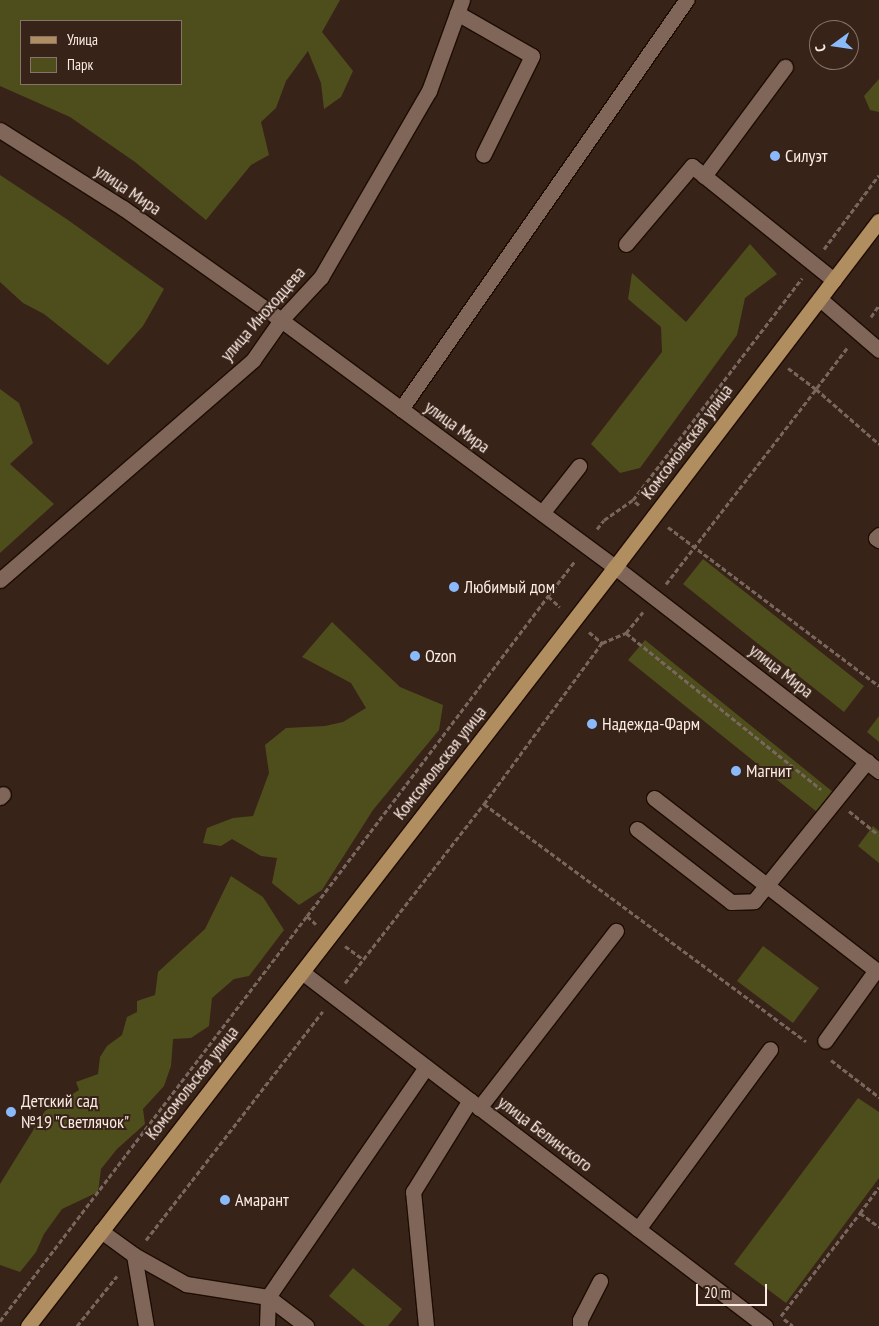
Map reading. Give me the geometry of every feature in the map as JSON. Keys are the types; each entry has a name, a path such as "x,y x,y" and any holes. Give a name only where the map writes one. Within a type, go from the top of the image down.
{"main road":[{"name":"Комсомольская улица","path":"28,1326 575,619 879,221"}],"street":[{"path":"401,409 686,0"},
{"path":"459,6 532,56 483,155"},
{"name":"улица Иноходцева","path":"0,580 253,360 281,320 320,277 429,91 459,6"},
{"path":"704,176 785,67"},
{"name":"улица Мира","path":"0,130 124,208 281,320 615,567 879,771"},
{"path":"626,244 692,166 834,280"},
{"path":"820,299 858,334 879,350"},
{"path":"542,513 579,466"},
{"path":"879,535 876,538 879,540"},
{"path":"637,829 731,902 754,901 836,801 866,761"},
{"path":"654,798 876,970 820,1047"},
{"path":"426,1326 413,1192 474,1104 616,931"},
{"name":"улица Белинского","path":"302,972 638,1229 748,1320 765,1326"},
{"path":"638,1229 770,1049"},
{"path":"266,1326 268,1297 426,1067"},
{"path":"102,1231 134,1255 186,1284 268,1297 306,1326"},
{"path":"134,1255 146,1326"},
{"path":"580,1326 580,1320 600,1281"}],"path":[{"path":"879,175 633,500 879,686"},
{"path":"77,1326 484,804 602,643 626,633 655,598 879,306"},
{"path":"816,389 879,444"},
{"path":"0,1321 548,596 602,643"},
{"path":"626,633 879,835"},
{"path":"484,804 820,1047 879,1098"},
{"path":"307,916 363,959"},
{"path":"781,1317 879,1187"},
{"path":"860,1213 879,1227"}],"green space":[{"path":"0,0 340,0 322,32 353,71 341,97 324,109 321,83 308,51 286,81 276,108 261,122 269,155 251,165 206,220 135,162 70,117 0,86"},
{"path":"879,79 879,112 870,110 864,96"},
{"path":"0,175 68,220 164,289 143,326 108,365 44,314 23,303 0,282"},
{"path":"750,244 777,274 745,298 737,335 640,468 620,473 591,444 662,352 661,327 628,299 632,273 686,322"},
{"path":"0,389 19,403 33,443 10,464 54,504 0,553"},
{"path":"703,559 864,686 844,712 683,584"},
{"path":"332,622 400,687 443,705 439,730 373,810 322,890 299,905 272,883 277,858 261,856 232,839 221,846 203,843 207,828 233,818 253,816 269,773 265,745 286,728 325,726 343,722 366,708 351,683 302,657"},
{"path":"645,640 833,792 817,812 628,660"},
{"path":"879,716 879,742 867,732"},
{"path":"873,826 879,831 879,863 858,846"},
{"path":"231,876 263,897 284,930 249,976 234,979 212,998 209,1026 191,1038 173,1039 171,1066 164,1086 143,1109 145,1124 117,1149 101,1169 98,1192 62,1209 44,1234 36,1252 20,1272 0,1265 0,1184 45,1111 79,1090 76,1082 98,1074 100,1057 107,1046 122,1035 127,1017 137,1012 137,1001 155,995 158,972 205,929"},
{"path":"763,946 819,988 793,1023 737,981"},
{"path":"858,1098 879,1112 879,1178 786,1303 734,1264"},
{"path":"353,1268 402,1309 388,1326 365,1326 329,1296"}],"place":[{"name":"Силуэт","path":"775,156"},
{"name":"Любимый дом","path":"454,587"},
{"name":"Ozon","path":"415,656"},
{"name":"Надежда-Фарм","path":"592,724"},
{"name":"Магнит","path":"736,771"},
{"name":"Детский сад №19 \"Светлячок\"","path":"11,1112"},
{"name":"Амарант","path":"225,1200"}]}
